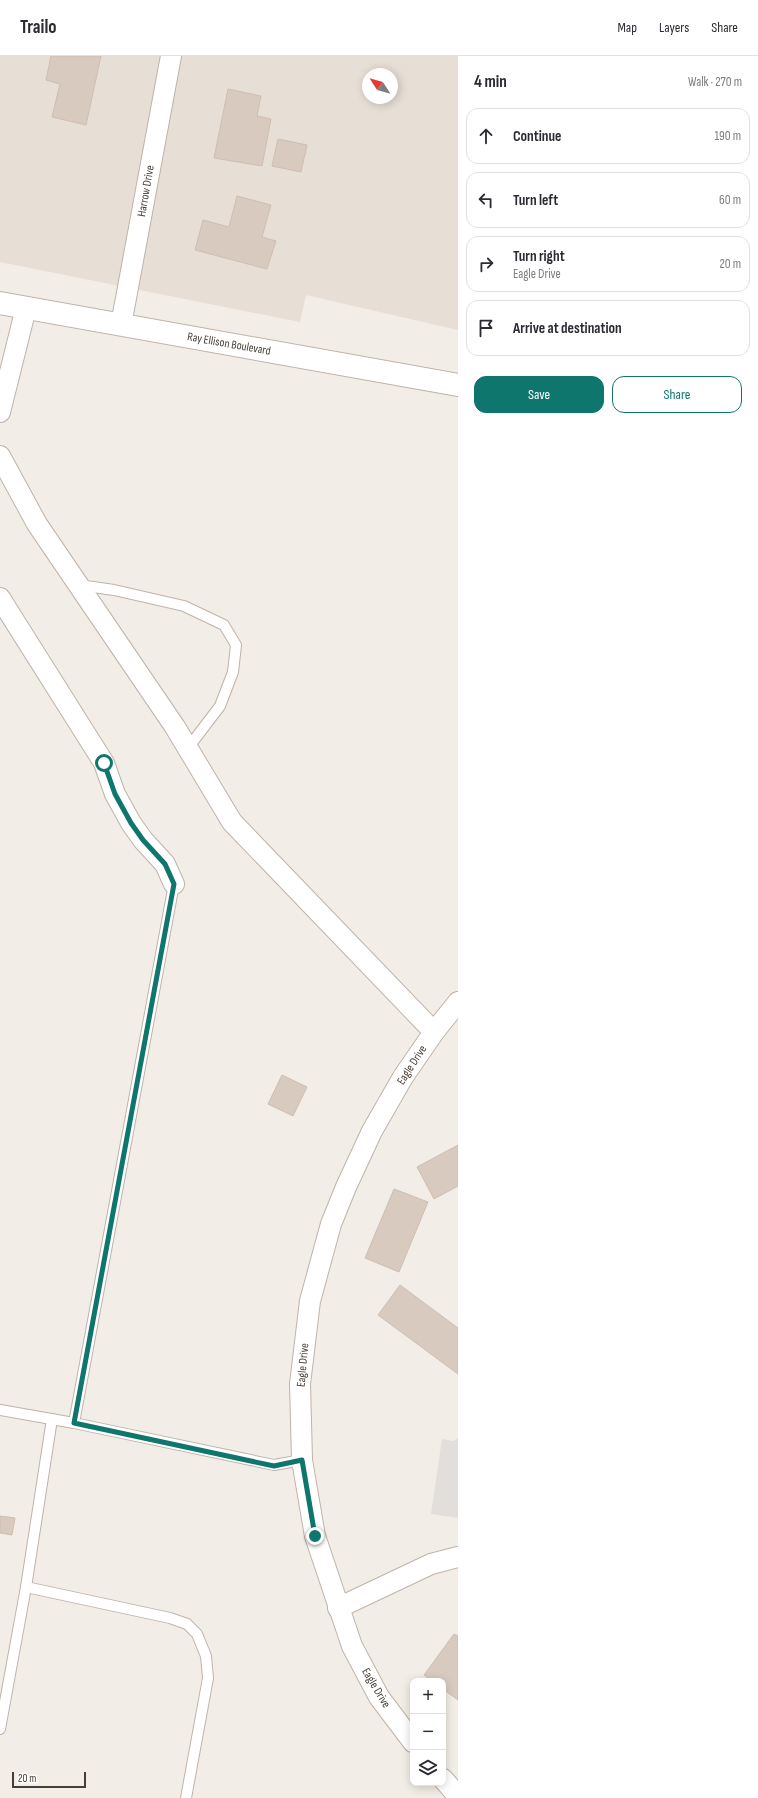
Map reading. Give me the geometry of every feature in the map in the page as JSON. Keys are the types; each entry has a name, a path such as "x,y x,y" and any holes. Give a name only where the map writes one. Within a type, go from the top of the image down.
{"street":[{"name":"Harrow Drive","path":"121,325 171,56"},
{"name":"Ray Ellison Boulevard","path":"0,303 458,385"},
{"path":"0,412 26,308"},
{"path":"0,456 37,524 175,727 232,822 434,1032"},
{"path":"0,598 104,763 115,794 131,823 143,840 165,864 174,884"},
{"name":"Eagle Drive","path":"410,1738 379,1696 352,1646 315,1536 302,1460 300,1384 310,1301 331,1224 372,1131 403,1077 434,1032 458,1002"},
{"path":"338,1608 431,1564 458,1557"},
{"path":"446,1782 458,1796"}],"lane":[{"path":"77,584 114,590 184,606 224,625 236,645 233,672 220,706 188,748"},
{"path":"74,1423 174,884"},
{"path":"0,1410 74,1423 274,1466 302,1460"},
{"path":"0,1728 26,1587 52,1419"},
{"path":"26,1587 170,1618 187,1624 197,1634 206,1656 208,1678 186,1798"}],"shaded area":[{"path":"0,56 458,56 458,330 306,295 300,322 0,262"},
{"path":"458,1438 458,1518 431,1514 442,1439 453,1441"}],"building":[{"path":"51,56 101,56 86,125 52,117 60,84 46,80"},
{"path":"228,89 261,96 257,116 271,119 262,166 214,158"},
{"path":"278,139 307,145 301,172 272,166"},
{"path":"237,196 271,205 262,237 276,241 267,269 195,250 203,220 229,227"},
{"path":"282,1075 307,1087 293,1116 268,1104"},
{"path":"458,1145 458,1186 434,1199 417,1167"},
{"path":"394,1189 428,1202 399,1272 365,1258"},
{"path":"400,1285 458,1328 458,1374 378,1315"},
{"path":"0,1516 15,1518 12,1535 0,1533"},
{"path":"454,1634 458,1636 458,1700 446,1691 446,1678 428,1678 424,1675"}],"route":[{"path":"104,763 115,794 131,823 143,840 165,864 174,884 74,1423 274,1466 302,1460 315,1536"}]}
